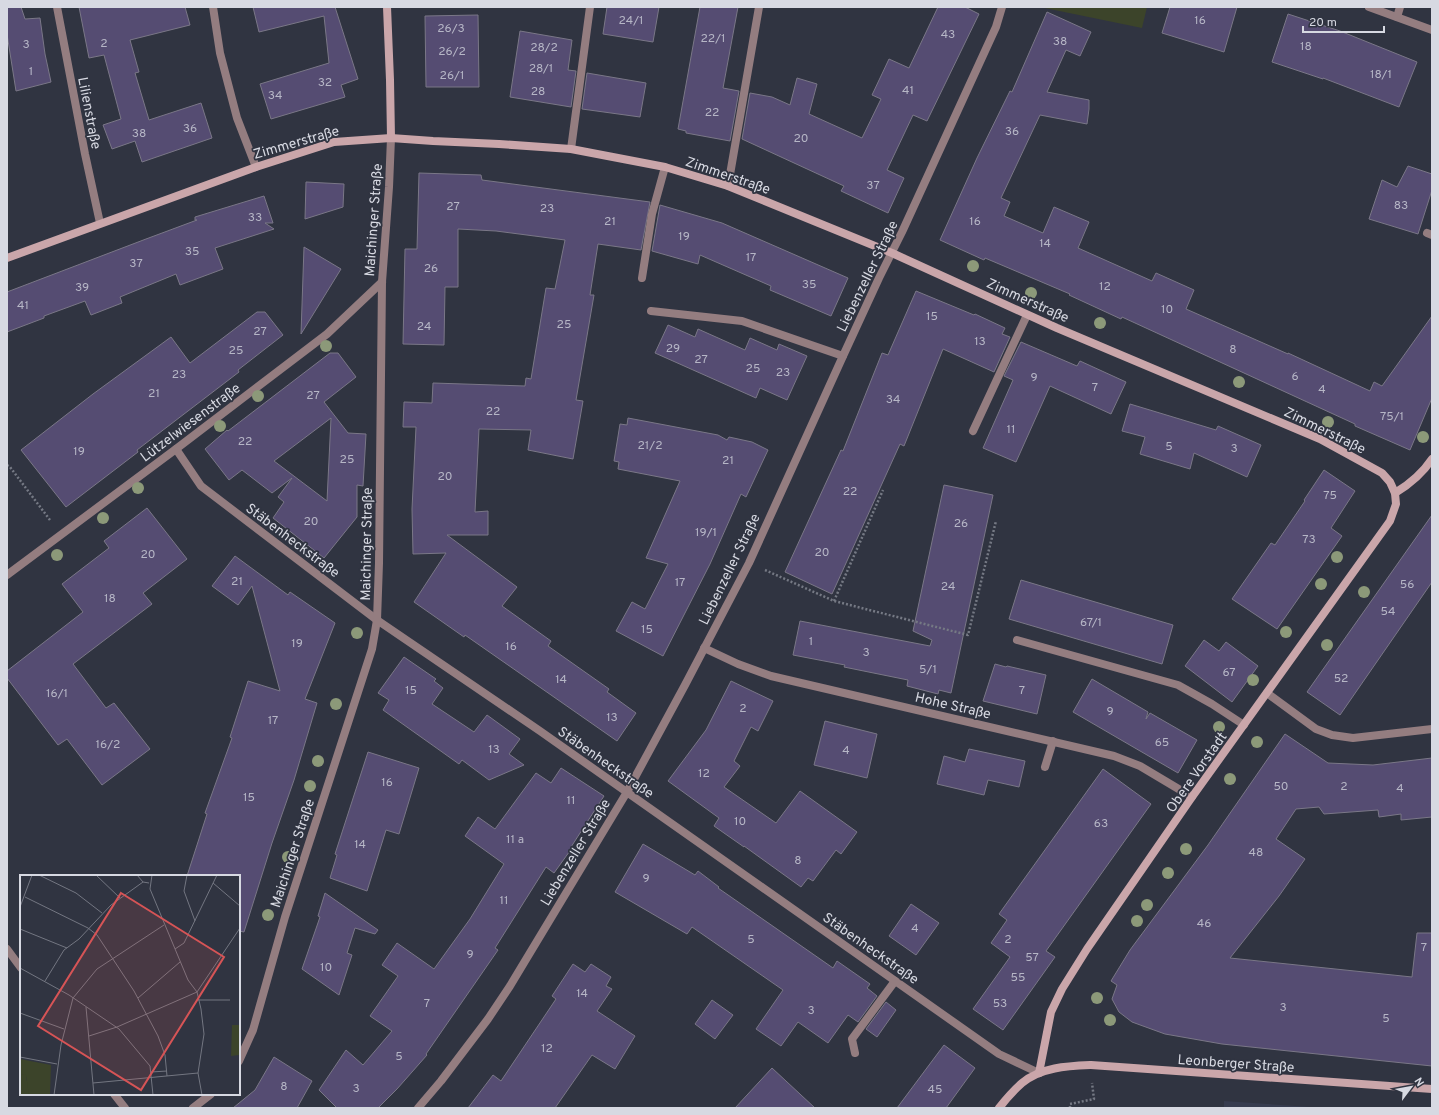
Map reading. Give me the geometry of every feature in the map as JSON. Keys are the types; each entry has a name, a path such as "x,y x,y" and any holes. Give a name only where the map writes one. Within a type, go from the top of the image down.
{"main road":[{"name":"Maichinger Straße","path":"387,7 391,138"},
{"name":"Zimmerstraße","path":"7,258 256,167 334,142 391,138 433,142 498,144 571,149 664,167 728,186 892,253 1028,315 1320,439 1382,473 1390,482 1395,493"},
{"path":"1395,493 1425,470 1432,459"},
{"name":"Obere Vorstadt","path":"1039,1073 1051,1012 1062,988 1192,798 1390,521 1396,504 1395,493"},
{"name":"Leonberger Straße","path":"1039,1073 1061,1067 1091,1065 1432,1089"},
{"path":"999,1108 1023,1082 1039,1073"}],"street":[{"name":"Lilienstraße","path":"57,7 85,154 100,223"},
{"path":"214,7 220,53 237,118 256,167"},
{"path":"571,149 590,7"},
{"path":"728,186 759,7"},
{"name":"Liebenzeller Straße","path":"418,1108 441,1081 488,1019 510,986 627,792 704,648 748,563 996,27 1002,7"},
{"path":"1369,7 1432,30"},
{"path":"1397,17 1400,7"},
{"name":"Maichinger Straße","path":"240,1059 253,1030 285,917 372,649 377,620 382,282 391,138"},
{"path":"642,278 652,214 664,167"},
{"name":"Lützelwiesenstraße","path":"7,575 327,334 382,282"},
{"path":"651,311 742,321 843,356"},
{"path":"973,431 1028,315"},
{"name":"Stäbenheckstraße","path":"176,449 201,486 377,620 540,731 999,1054 1039,1073"},
{"path":"1017,640 1178,685 1212,704 1244,725"},
{"name":"Hohe Straße","path":"704,648 738,664 771,676 1127,760 1140,766 1192,798"},
{"path":"1267,693 1316,728 1332,735 1353,738 1432,729"},
{"path":"1045,767 1053,742"},
{"path":"7,949 20,967"},
{"path":"855,1053 852,1039 896,981"},
{"path":"115,1095 125,1108"},
{"path":"193,1108 211,1095"}],"path":[{"path":"7,465 61,535"},
{"path":"834,601 883,490"},
{"path":"748,563 834,601 968,635 996,521"},
{"path":"1070,1108 1070,1104 1094,1099 1091,1065"}],"shaded area":[{"path":"1224,1101 1325,1108 1224,1108"}],"green space":[{"path":"1040,7 1147,7 1142,28"}],"building":[{"path":"7,7 21,7 25,19 40,18 51,82 16,91 7,34"},
{"path":"79,7 185,7 190,25 130,40 139,72 135,73 149,120 201,103 212,138 142,162 135,141 112,149 103,125 121,119 104,55 89,58"},
{"path":"253,7 335,7 358,79 341,85 345,97 271,119 260,84 329,63 324,16 259,32"},
{"path":"607,7 659,7 653,42 603,34"},
{"path":"700,7 738,7 723,88 739,91 730,141 686,133 686,131 678,129"},
{"path":"938,7 965,7 979,14 927,121 913,115 887,170 904,178 888,213 841,191 844,186 742,139 750,93 772,97 790,105 797,78 817,84 809,114 862,138 881,99 872,95 889,59 909,68"},
{"path":"1170,7 1237,7 1224,52 1162,33"},
{"path":"1047,12 1091,32 1080,56 1066,50 1047,92 1089,100 1087,124 1040,115 1001,198 1010,202 1004,216 1043,233 1054,207 1089,222 1078,248 1152,281 1156,273 1194,290 1186,309 1288,353 1370,391 1374,382 1382,386 1432,316 1432,398 1410,450 1355,426 1355,424 1122,317 1121,319 1069,295 1070,294 985,258 984,260 940,240 977,158 1010,91 1012,92"},
{"path":"1288,14 1340,31 1417,62 1399,107 1323,78 1272,62"},
{"path":"478,15 479,87 426,87 425,16"},
{"path":"520,31 572,40 568,70 576,71 571,107 510,97"},
{"path":"587,73 646,83 640,117 582,109"},
{"path":"1408,166 1432,174 1432,190 1418,234 1369,219 1382,180 1397,187"},
{"path":"419,173 481,175 482,180 650,202 641,250 598,244 590,295 594,295 576,400 583,401 573,459 528,450 531,430 479,429 475,512 488,511 488,535 447,535 517,587 502,606 551,641 548,646 609,689 607,692 636,713 617,741 465,635 464,637 414,602 446,553 413,554 412,509 416,427 403,427 404,402 432,403 433,383 525,386 526,378 531,379 546,288 555,289 565,240 496,231 458,229 458,287 445,287 444,345 403,344 405,249 417,249"},
{"path":"306,182 344,184 343,207 305,219"},
{"path":"264,196 273,223 265,223 274,229 215,248 223,269 180,285 176,274 120,297 122,303 91,315 85,301 44,316 44,318 7,332 7,292 197,220 195,220 195,217"},
{"path":"660,205 722,223 848,278 831,316 770,290 771,286 700,255 698,264 652,251"},
{"path":"304,247 341,269 301,334"},
{"path":"916,291 974,315 975,314 1005,328 1002,334 1010,337 994,372 943,349 904,446 900,444 832,594 785,572 841,450 843,451 882,353 888,355"},
{"path":"257,312 265,312 283,335 238,370 239,372 137,450 138,452 66,507 21,450 93,394 171,337 190,363"},
{"path":"668,325 695,337 698,329 745,350 750,338 777,350 779,344 807,356 787,400 760,388 756,398 655,353"},
{"path":"1021,342 1077,366 1080,361 1126,382 1111,414 1050,386 1016,462 983,448 1013,380 1004,376"},
{"path":"330,353 338,353 356,377 324,402 348,433 366,434 363,486 357,485 357,517 324,558 273,518 284,502 278,497 292,478 272,493 242,470 229,480 205,449 227,430 228,431","holes":["331,418 327,501 274,461"]},
{"path":"1130,404 1216,430 1218,426 1261,445 1247,477 1194,453 1190,469 1140,454 1145,437 1122,431"},
{"path":"628,418 718,435 727,440 729,437 752,442 768,450 746,497 741,494 710,564 663,656 616,631 632,602 645,609 668,564 646,558 680,481 618,469 619,462 614,461 620,424 627,425"},
{"path":"1324,470 1355,491 1331,528 1342,536 1277,629 1232,599 1271,543 1275,545"},
{"path":"944,485 993,495 951,693 939,690 938,694 907,686 908,680 844,667 845,665 793,655 800,621 930,646 932,640 913,631"},
{"path":"147,508 187,559 143,593 152,604 73,664 106,708 114,703 150,749 102,785 67,739 58,745 7,678 7,671 83,612 62,584 109,548 104,541"},
{"path":"1432,515 1432,582 1340,715 1307,692"},
{"path":"235,556 288,595 290,592 335,623 305,699 317,703 294,780 272,843 244,932 240,931 240,875 187,875 207,814 205,813 232,738 230,737 248,681 280,691 252,586 238,605 212,586"},
{"path":"1021,580 1173,625 1162,664 1009,619"},
{"path":"1204,640 1219,651 1226,642 1258,666 1232,702 1185,666"},
{"path":"404,657 436,679 434,681 443,688 432,704 474,732 487,715 520,739 509,754 524,765 489,780 462,760 459,764 383,710 389,700 378,693"},
{"path":"995,664 1046,675 1037,714 983,701"},
{"path":"1092,679 1148,712 1146,719 1150,713 1197,740 1178,773 1073,712"},
{"path":"731,681 773,701 758,731 751,727 734,761 740,766 724,787 776,823 800,791 857,832 841,854 836,850 813,881 808,878 801,887 714,826 719,818 668,781 706,730"},
{"path":"825,721 877,734 867,778 814,765"},
{"path":"1285,734 1328,763 1373,765 1432,758 1432,817 1401,820 1401,814 1379,817 1378,810 1324,814 1319,807 1296,809 1276,839 1305,859 1279,896 1230,958 1412,977 1417,933 1432,933 1432,1066 1222,1044 1165,1034 1132,1022 1119,1012 1112,999 1117,985 1111,981 1130,950 1208,845"},
{"path":"969,749 1025,761 1019,787 988,780 984,795 937,784 944,756 965,762"},
{"path":"368,752 419,768 399,834 386,830 367,891 330,878 337,855 335,854"},
{"path":"561,768 604,796 571,847 572,848 554,873 546,867 495,948 498,950 426,1054 427,1055 397,1089 378,1108 337,1108 319,1090 346,1050 363,1065 392,1031 370,1016 398,976 382,965 397,943 434,969 470,919 504,864 465,836 478,817 495,829 536,773 551,783"},
{"path":"1103,769 1151,804 1046,951 1055,957 1003,1030 973,1009 1010,957 991,943 1007,920 999,914"},
{"path":"643,844 695,875 698,871 719,887 718,888 833,968 837,961 870,984 867,988 877,996 858,1022 848,1015 828,1043 798,1022 781,1046 756,1029 783,990 692,927 687,934 615,892"},
{"path":"325,893 378,930 375,934 355,928 347,953 352,955 339,995 302,969 320,917 318,916"},
{"path":"911,904 939,923 916,955 889,936"},
{"path":"573,964 585,972 591,964 611,977 606,986 612,989 597,1011 635,1036 615,1069 592,1055 555,1108 468,1108 493,1075 501,1081 556,999 552,996"},
{"path":"712,1000 733,1015 715,1039 695,1024"},
{"path":"886,1002 896,1010 877,1037 866,1029"},
{"path":"944,1045 975,1068 946,1108 897,1108"},
{"path":"274,1057 312,1081 297,1108 233,1108 255,1090"},
{"path":"772,1068 815,1108 735,1108"}]}
